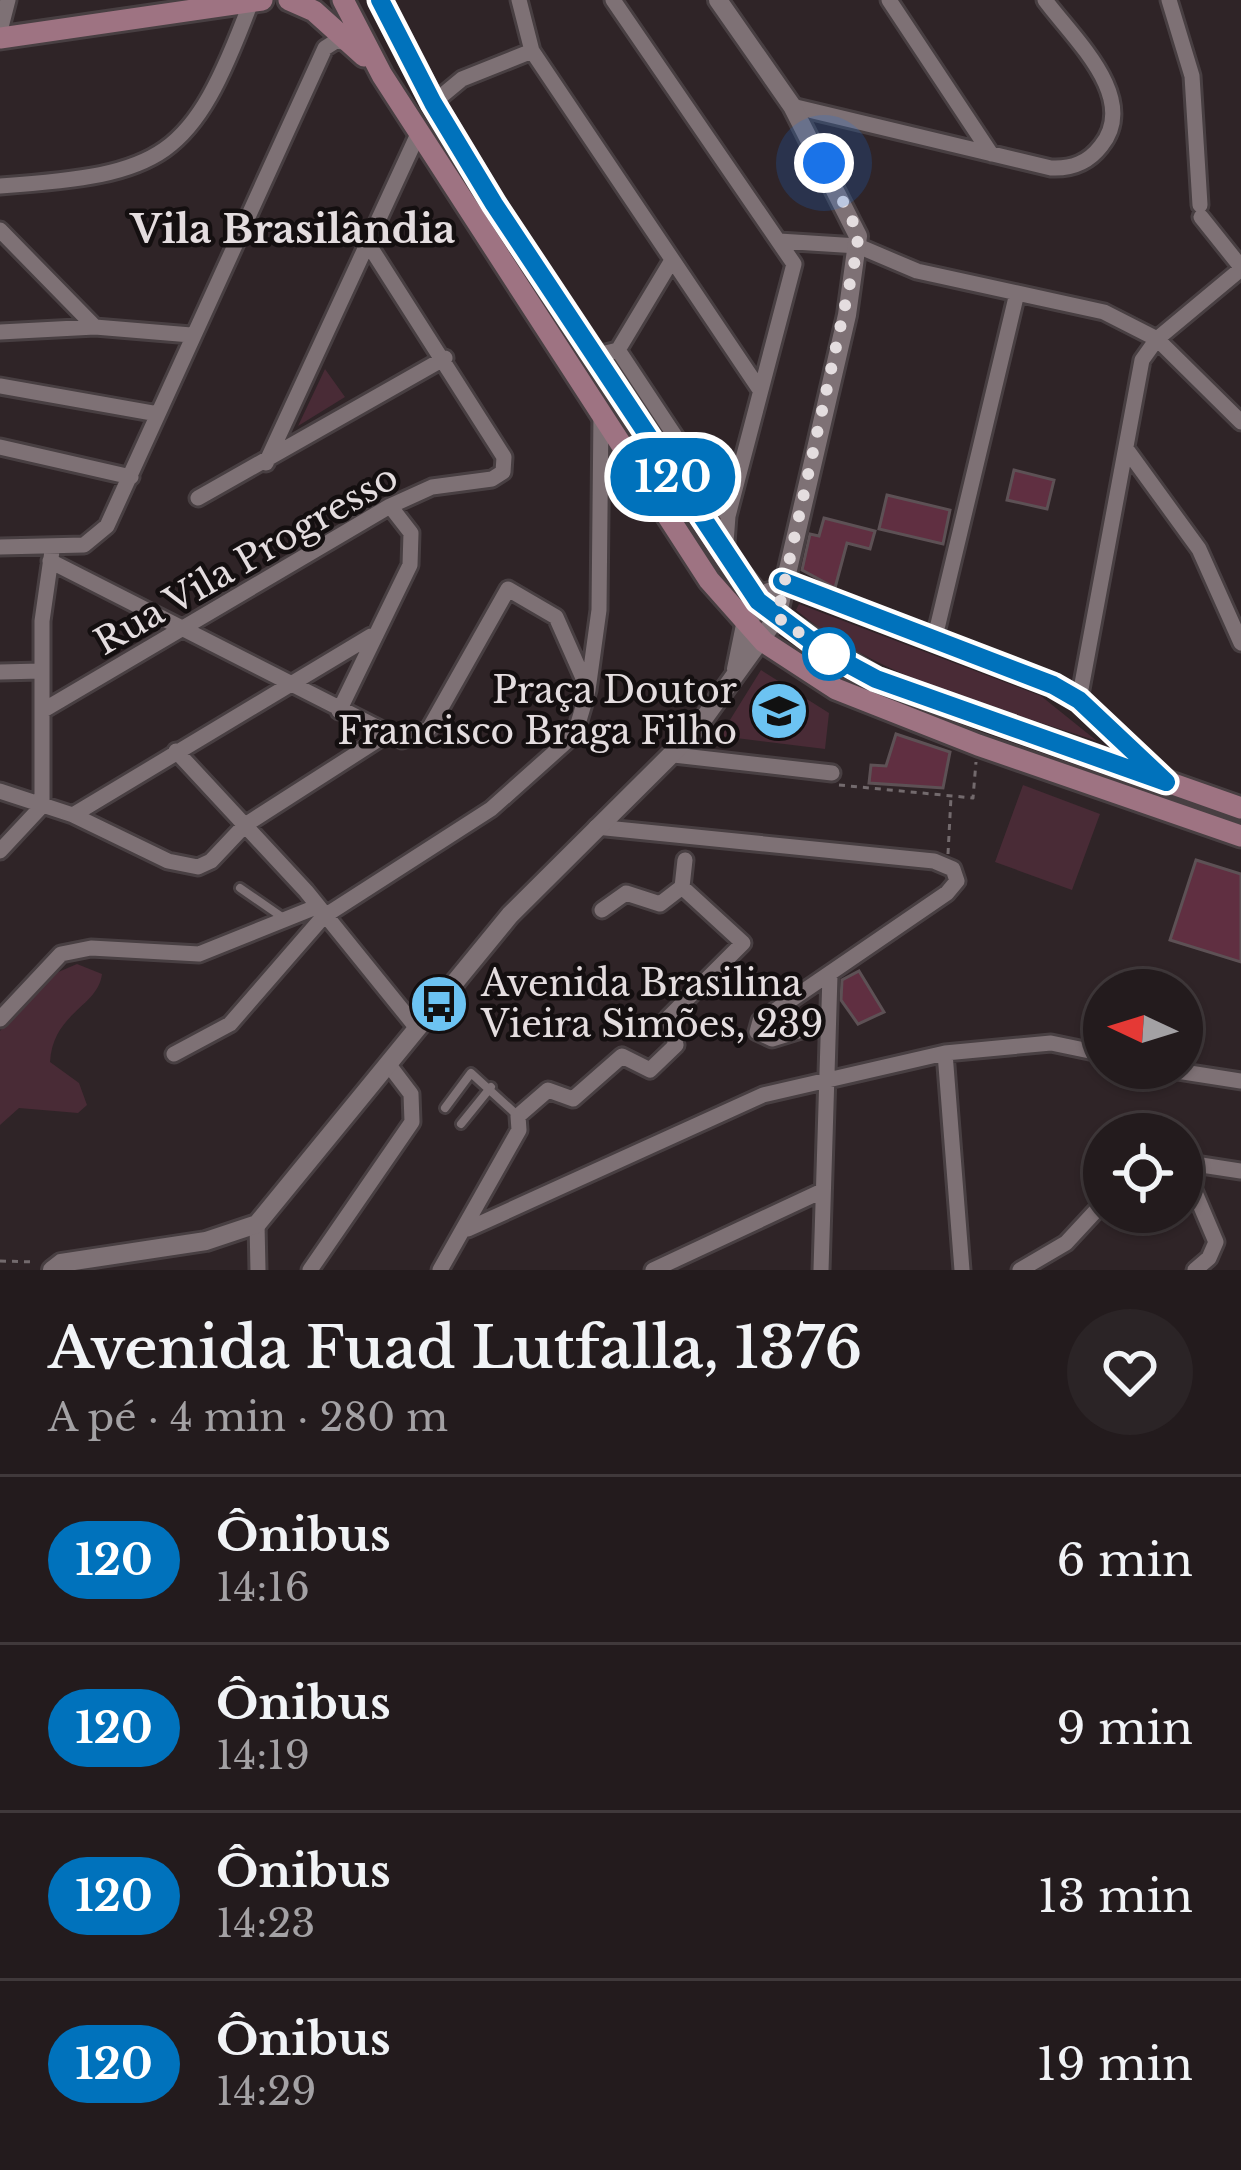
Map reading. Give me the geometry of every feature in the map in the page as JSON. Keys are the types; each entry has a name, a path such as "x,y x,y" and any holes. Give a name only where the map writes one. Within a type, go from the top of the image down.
{"main road":[{"path":"289,0 314,11 382,75"},
{"path":"343,0 382,75 709,580 745,625 836,689 978,745 1241,836"},
{"path":"380,0 480,182 758,601 876,679 1241,808"},
{"path":"0,34 210,3 257,1"},
{"path":"458,188 480,182"}],"street":[{"path":"0,34 8,0"},
{"path":"519,0 532,51 760,390"},
{"path":"613,0 795,270 728,516 725,557"},
{"path":"57,1266 206,1240 257,1224 510,915 674,755 764,642 777,617 858,246 850,212 792,106 718,0"},
{"path":"889,0 991,154"},
{"path":"792,106 1051,168 1077,165 1104,143 1112,129 1114,103 1045,0"},
{"path":"1079,700 1142,359 1156,339 1241,268 1201,211 1192,76 1168,0"},
{"path":"0,186 64,182 136,169 158,158 200,112 257,1"},
{"path":"52,554 96,538 131,477 191,335 325,48 336,40 352,44"},
{"path":"433,103 462,79 532,51"},
{"path":"266,463 419,132"},
{"path":"0,230 95,327"},
{"path":"779,241 858,246 917,271 1104,312 1156,339 1241,422"},
{"name":"Rua Vila Progresso","path":"41,711 390,506 432,487 492,479 503,472 505,457 367,242"},
{"path":"593,356 618,350 672,260"},
{"path":"935,637 1017,293"},
{"path":"0,332 95,327 191,335"},
{"path":"618,350 728,516"},
{"path":"198,498 445,358"},
{"path":"0,386 158,414"},
{"path":"0,1019 50,962 74,950 199,954 320,912 491,809 574,734 588,690 599,610 601,413"},
{"path":"0,447 131,477"},
{"path":"1127,450 1199,548 1241,643"},
{"path":"339,711 414,548 411,533 390,506"},
{"path":"0,547 52,554 291,687 387,734 412,740 429,729 508,590 556,617 588,690"},
{"path":"0,850 42,806 40,671 52,554"},
{"path":"735,673 745,625 758,601 782,581"},
{"path":"782,581 1025,670 1079,700 1166,782"},
{"path":"73,814 371,636"},
{"path":"0,672 40,671"},
{"path":"0,791 73,814 185,866 211,861 245,825 387,734"},
{"path":"176,752 245,825 416,1027"},
{"path":"674,755 832,773"},
{"path":"596,827 947,864 956,874 954,888 760,1021 757,1032 772,1039 826,1022"},
{"path":"602,910 626,893 660,904 682,887 685,860"},
{"path":"440,1270 468,1229 518,1123 548,1090 573,1099 619,1057 647,1071 675,1047 668,1018 743,943 682,887"},
{"path":"174,1054 230,1024 320,912"},
{"path":"821,1270 830,975"},
{"path":"468,1229 764,1095 944,1053 1051,1043 1083,1050"},
{"path":"944,1053 962,1270"},
{"path":"310,1270 412,1122 411,1094 389,1065"},
{"path":"1203,1075 1240,1081"},
{"path":"1203,1165 1241,1171"},
{"path":"653,1270 822,1191"},
{"path":"1195,1270 1209,1258 1216,1242 1203,1211"},
{"path":"257,1224 258,1270"},
{"path":"1021,1270 1066,1243 1083,1225"}],"lane":[{"path":"240,888 288,922"},
{"path":"445,1108 471,1073 491,1087 518,1123"},
{"path":"461,1124 491,1087"}],"path":[{"path":"832,773 839,785 973,798 978,745"},
{"path":"947,864 951,796"},
{"path":"0,1261 57,1266"}],"shaded area":[{"path":"325,369 345,397 298,426"},
{"path":"799,604 1041,696 1097,741 902,673 829,634 796,610"},
{"name":"Praça Doutor Francisco Braga Filho","path":"761,670 829,713 825,749 720,736"},
{"path":"1023,785 1100,814 1072,890 995,862"},
{"path":"77,964 102,974 99,985 59,1032 50,1062 79,1083 87,1105 78,1113 19,1108 0,1125 0,1031 49,976"}],"building":[{"path":"1014,470 1054,480 1047,509 1007,500"},
{"path":"887,495 950,510 943,544 879,529"},
{"path":"824,518 875,531 870,549 847,543 835,588 802,570 810,534 819,536"},
{"path":"896,734 950,752 943,788 869,783 871,765 886,766"},
{"path":"1196,860 1241,874 1241,962 1170,940"},
{"path":"859,971 884,1012 858,1024 841,1000 842,980"}],"bus line":[{"name":"120","path":"380,0 433,103 494,204 758,601 826,652 876,679 1166,782 1079,700 1025,670 782,581"}],"place":[{"name":"Praça Doutor Francisco Braga Filho","path":"779,711"},
{"name":"Avenida Brasilina Vieira Simões, 239","path":"439,1004"}],"district":[{"name":"Vila Brasilândia","path":"293,229"}],"route":[{"path":"824,163 850,212 858,246 847,315 777,617 829,654"}]}
